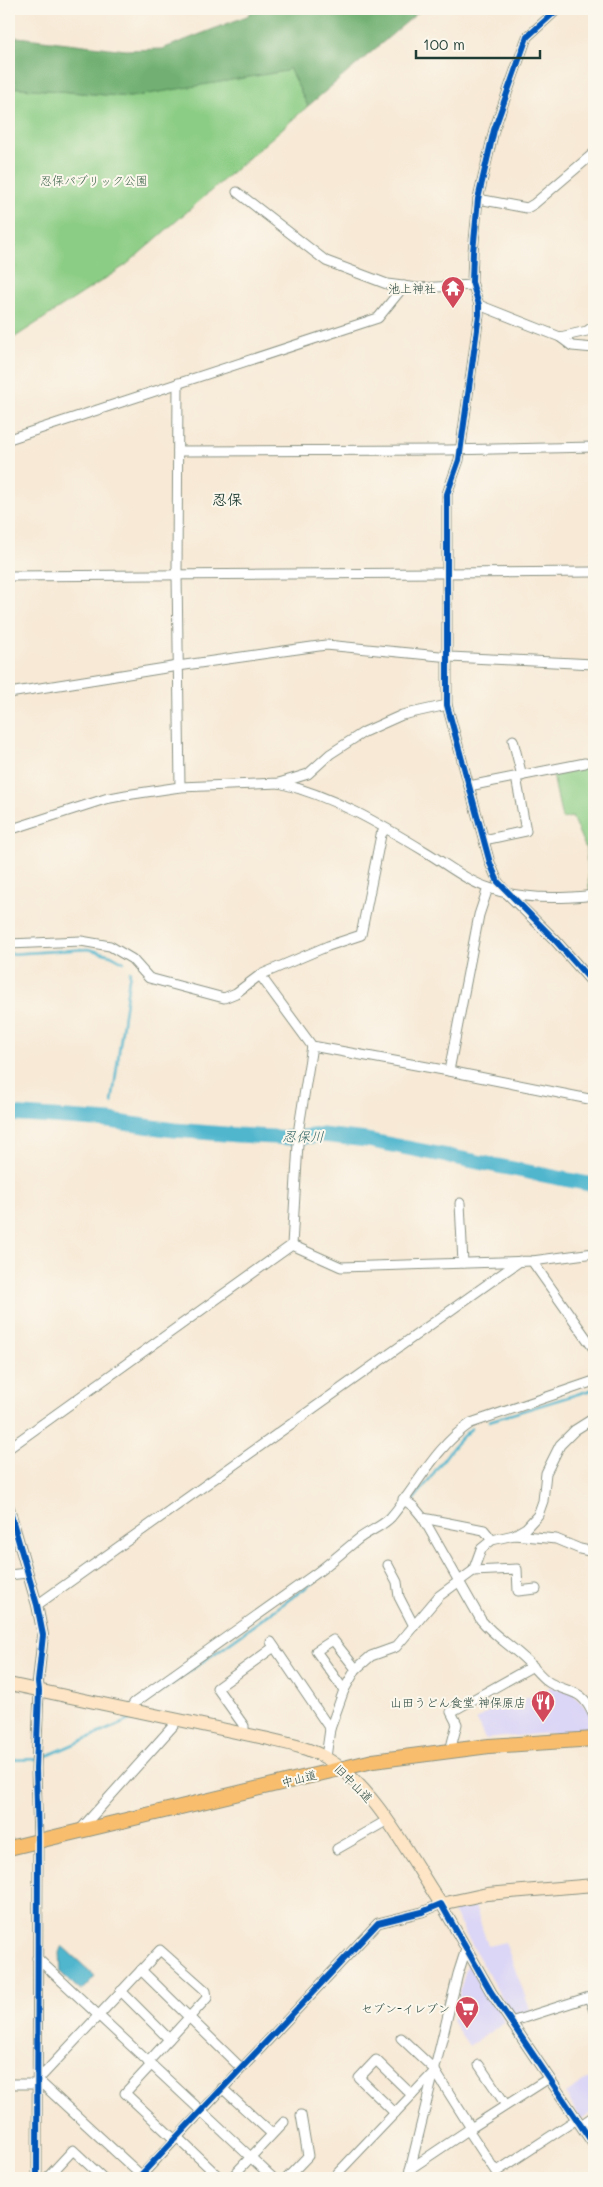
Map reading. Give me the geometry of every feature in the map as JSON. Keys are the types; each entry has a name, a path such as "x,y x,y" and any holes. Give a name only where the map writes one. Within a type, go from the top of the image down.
{"highway":[{"name":"中山道","path":"9,1848 341,1768 450,1751 594,1739"}],"main road":[{"name":"旧中山道","path":"9,1684 244,1733 304,1748 326,1757 362,1787 441,1904"},
{"path":"441,1904 487,1894 594,1885"}],"street":[{"path":"558,9 527,37 494,130 478,199 472,285 479,315 461,449 447,494 447,705 495,876 508,894 554,939 594,984"},
{"path":"478,199 527,208 594,153"},
{"path":"236,192 326,261 388,284 418,288 472,285"},
{"path":"9,439 378,318 404,286"},
{"path":"478,305 560,337 572,346 594,348"},
{"path":"560,337 587,331 594,326"},
{"path":"178,383 177,575 180,787"},
{"path":"178,451 594,447"},
{"path":"9,576 594,572"},
{"path":"9,694 178,666 326,645 446,656 594,664"},
{"path":"9,830 104,799 180,787 279,783 308,774 330,754 364,732 402,715 447,705"},
{"path":"484,840 526,831 513,740"},
{"path":"469,786 585,763"},
{"path":"279,783 329,798 488,888 508,894 548,898 594,895"},
{"path":"9,944 80,941 110,946 132,959 149,978 224,998 236,993 260,975 328,946 361,935 380,835 385,828"},
{"path":"450,1071 477,923 484,895 488,888"},
{"path":"260,975 312,1046 594,1100"},
{"path":"292,1245 298,1144 312,1046"},
{"path":"460,1203 463,1263"},
{"path":"292,1245 341,1267 532,1261 594,1253"},
{"path":"9,1448 292,1245"},
{"path":"37,1605 520,1261"},
{"path":"532,1261 594,1349"},
{"path":"135,1711 134,1703 311,1577 340,1556 356,1541 390,1518 444,1447 471,1423 594,1381"},
{"path":"326,1757 330,1729 344,1690 356,1669 371,1656 396,1647 439,1596 474,1571 481,1549 492,1540 514,1535 526,1528 538,1515 543,1501 546,1473 560,1445 575,1430 594,1418"},
{"path":"403,1499 414,1507 423,1518 481,1620 492,1633 533,1666 549,1682 575,1691 587,1703 594,1716"},
{"path":"9,1508 44,1635 38,1682 40,1691 36,1768 38,1841 38,2178"},
{"path":"423,1518 484,1530 492,1540"},
{"path":"514,1535 556,1539 580,1549 594,1552"},
{"path":"388,1565 397,1582 399,1597 414,1626"},
{"path":"474,1571 517,1569 518,1591 536,1589"},
{"path":"9,1575 27,1573"},
{"path":"344,1690 316,1651 333,1640 356,1669"},
{"path":"244,1733 244,1726 217,1688 272,1645 330,1729"},
{"path":"450,1751 457,1724 451,1712 533,1666"},
{"path":"79,1831 174,1726 177,1720"},
{"path":"338,1849 386,1821"},
{"path":"38,2082 141,2177 378,1923 422,1912 441,1904 491,1992 594,2145"},
{"path":"409,2174 466,1949"},
{"path":"9,2084 38,2082 160,1950 206,1991 207,1998 169,2039 125,2093 220,2178"},
{"path":"38,1958 273,2178"},
{"path":"141,1970 241,2068"},
{"path":"121,1991 169,2039"},
{"path":"511,2022 589,1997 594,2011"},
{"path":"401,2038 435,2071 496,2172 579,2122 594,2116"},
{"path":"395,2113 359,2078 376,2060 412,2095"},
{"path":"479,2064 506,2105"},
{"path":"336,2177 435,2071"},
{"path":"409,2174 506,2105 549,2078"},
{"path":"222,2088 272,2134"},
{"path":"287,2178 308,2156 301,2115"},
{"path":"231,2178 284,2122"},
{"path":"51,2177 73,2150 103,2178"}],"shaded area":[{"path":"549,1686 573,1693 594,1718 594,1732 537,1734 485,1739 476,1720 501,1703 548,1692"},
{"path":"474,1903 488,1946 505,1942 531,2012 513,2018 451,1908"},
{"path":"470,1963 505,2022 469,2046 452,2021 467,1965"},
{"path":"594,2075 594,2111 581,2119 565,2094"}],"green space":[{"path":"254,9 422,9 308,106 289,68 286,71 130,97 9,87 9,36 126,50 162,49 247,16"},
{"name":"忍保パブリック公園","path":"289,68 308,106 126,265 9,341 9,87 130,97"},
{"path":"585,763 594,793 594,894 590,895 586,849 572,817 562,819 552,770"}],"water":[{"path":"62,1946 95,1976 81,1991 61,1973 60,1950"}],"waterway":[{"path":"9,954 88,949 111,955 124,962"},
{"path":"112,1103 130,971"},
{"name":"忍保川","path":"9,1114 110,1121 174,1130 237,1135 292,1138 322,1135 367,1140 594,1185"},
{"path":"489,1421 594,1389"},
{"path":"395,1518 416,1497 451,1449 472,1428"},
{"path":"140,1707 329,1571 373,1535"},
{"path":"9,1760 36,1759 49,1755 134,1718 136,1714"}],"cycle path":[{"path":"558,9 527,37 494,130 478,199 472,282 479,305 479,315 459,460 447,494 447,705 490,863 498,882 554,939 594,984"},
{"path":"9,1508 37,1605 43,1635 38,1682 36,1769 38,1841 37,2178"},
{"path":"138,2178 378,1923 422,1912 441,1904 491,1992 594,2145"}],"place":[{"name":"池上神社","path":"453,309"},
{"name":"山田うどん食堂 神保原店","path":"543,1723"},
{"name":"セブン-イレブン","path":"467,2029"}],"district":[{"name":"忍保","path":"227,499"}]}
